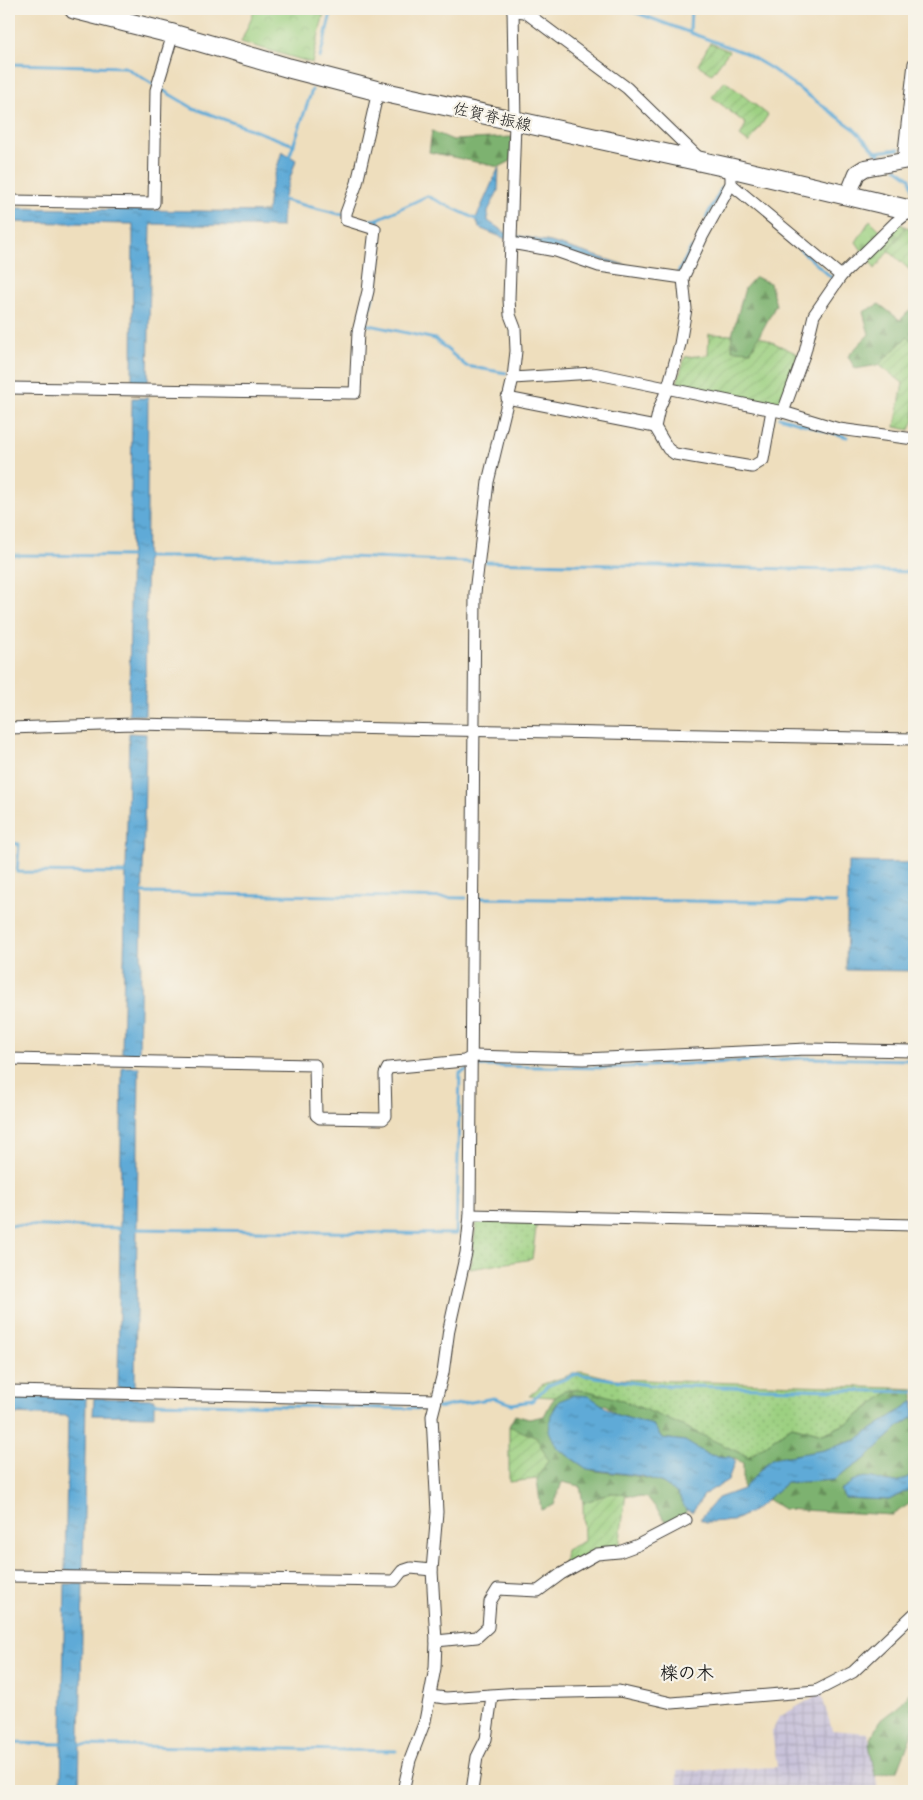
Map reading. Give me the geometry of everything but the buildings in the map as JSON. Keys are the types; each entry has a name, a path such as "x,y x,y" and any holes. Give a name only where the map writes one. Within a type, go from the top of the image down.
{"main road":[{"name":"佐賀脊振線","path":"74,9 173,34 378,92 703,162 731,176 848,195 913,210"}],"street":[{"path":"402,1791 430,1696 435,1668 436,1641 432,1570 437,1512 432,1416 466,1253 470,1215 470,1066 477,560 488,482 513,378 516,351 515,328 510,315 509,299 513,227 515,123 513,10 525,12 627,88 673,130 703,162"},
{"path":"9,201 154,204 156,87 173,34"},
{"path":"848,195 857,172 899,162 904,151 914,63"},
{"path":"9,388 355,393 358,332 368,291 375,229 346,216 358,183 378,92"},
{"path":"841,276 731,176 683,278 686,309 668,387 659,408 655,427 668,449 675,454 752,467 763,460 777,411 805,352 814,315 841,276 896,222 913,210"},
{"path":"511,243 556,251 599,266 683,278"},
{"path":"513,378 593,374 668,387 777,411 839,429 914,439"},
{"path":"507,398 655,427"},
{"path":"9,728 138,725 474,729 914,739"},
{"path":"470,1066 474,1056 584,1059 667,1057 807,1049 914,1052"},
{"path":"9,1059 315,1065 316,1115 320,1118 383,1119 386,1116 385,1074 388,1068 464,1061 470,1066"},
{"path":"470,1215 914,1225"},
{"path":"9,1391 436,1400"},
{"path":"436,1641 477,1637 488,1627 490,1602 498,1589 538,1591 561,1574 597,1554 619,1552 638,1545 686,1520"},
{"path":"9,1576 394,1582 402,1571 411,1568 432,1570"},
{"path":"430,1696 492,1696 519,1693 619,1691 672,1703 816,1691 853,1672 914,1614"},
{"path":"472,1791 477,1757 486,1739 492,1696"}],"shaded area":[{"path":"821,1693 832,1730 868,1733 879,1791 678,1791 677,1771 777,1767 772,1732 779,1717"}],"green space":[{"path":"255,9 325,9 312,63 241,42"},
{"path":"710,43 729,51 712,74 698,65"},
{"path":"725,81 768,115 749,143 740,136 746,124 712,97"},
{"path":"432,131 453,140 512,137 511,161 499,167 429,152"},
{"path":"870,220 881,231 899,223 906,227 875,269 856,242"},
{"path":"906,227 914,229 914,274 888,250"},
{"path":"755,277 770,283 776,305 751,351 732,350 732,335 745,288"},
{"path":"879,304 900,320 914,306 914,342 907,337 879,365 855,369 848,356 869,334 863,312"},
{"path":"709,334 732,335 732,350 751,351 759,336 798,354 781,406 677,383 685,357 708,355"},
{"path":"907,337 914,342 914,420 910,430 895,427 903,383 879,365"},
{"path":"477,1219 537,1221 532,1259 470,1269"},
{"path":"582,1371 613,1379 894,1388 850,1422 823,1434 792,1426 749,1457 625,1402 568,1390 554,1397 529,1396 543,1384"},
{"path":"894,1388 914,1389 914,1401 856,1440 824,1450 771,1459 743,1489 743,1463 730,1457 708,1455 685,1441 662,1438 653,1425 617,1415 605,1404 557,1448 586,1468 650,1479 665,1484 678,1492 685,1503 685,1518 669,1525 648,1498 611,1493 583,1503 580,1486 562,1482 554,1505 541,1510 537,1479 547,1459 509,1426 515,1415 529,1419 544,1416 556,1396 564,1391 586,1391 608,1396 659,1415 749,1457 792,1426 823,1434 850,1422"},
{"path":"914,1417 914,1473 894,1482 884,1482 872,1478 840,1490 846,1498 889,1500 914,1487 914,1501 892,1515 783,1509 767,1499 786,1483 834,1480 865,1459 900,1426"},
{"path":"509,1426 537,1438 548,1460 537,1479 509,1482"},
{"path":"611,1493 626,1494 619,1548 564,1566 566,1550 584,1541 583,1503"},
{"path":"914,1687 914,1729 898,1770 875,1776 869,1744 879,1721 899,1706"}],"water":[{"path":"282,151 296,160 283,200 282,227 151,224 148,384 132,384 133,224 9,222 9,208 267,212 269,194"},
{"path":"499,167 498,191 488,211 488,221 506,233 551,242 635,268 506,239 479,228 476,218"},
{"path":"132,398 148,398 145,715 129,715"},
{"path":"129,733 146,734 139,1054 122,1053"},
{"path":"848,862 914,863 914,971 846,970"},
{"path":"122,1067 139,1067 135,1388 118,1388"},
{"path":"574,1395 589,1396 617,1415 653,1425 662,1438 685,1441 708,1455 730,1457 735,1461 728,1480 705,1494 692,1512 686,1510 678,1494 663,1483 642,1476 587,1469 557,1448 549,1431 551,1415 559,1401"},
{"path":"9,1397 86,1398 83,1571 65,1571 68,1416 9,1414"},
{"path":"94,1398 154,1399 154,1416 93,1415"},
{"path":"914,1401 914,1417 900,1426 865,1459 834,1480 786,1483 753,1511 733,1521 706,1522 700,1519 718,1498 743,1489 771,1459 824,1450 856,1440"},
{"path":"914,1473 914,1487 889,1500 845,1498 840,1490 857,1479 864,1477 896,1482"},
{"path":"65,1584 83,1584 79,1791 61,1791"}],"waterway":[{"path":"320,58 332,9"},
{"path":"626,9 745,53 772,69 853,128 883,159"},
{"path":"690,31 691,9"},
{"path":"9,64 125,67 154,85"},
{"path":"159,88 193,108 294,145"},
{"path":"289,158 312,90"},
{"path":"875,152 899,149"},
{"path":"896,168 910,178 914,194"},
{"path":"706,218 722,187"},
{"path":"366,221 378,219 427,196 478,220"},
{"path":"279,199 343,215"},
{"path":"378,219 380,232 378,272 365,324 435,339 466,366 506,373"},
{"path":"795,245 832,278"},
{"path":"678,273 691,248"},
{"path":"779,417 847,437"},
{"path":"9,555 130,556"},
{"path":"147,557 348,557 470,562"},
{"path":"486,562 914,572"},
{"path":"9,843 19,844 17,872 126,873"},
{"path":"142,893 466,898"},
{"path":"477,898 836,903"},
{"path":"473,1068 479,1066 609,1068 805,1058 914,1060"},
{"path":"134,1229 456,1234 460,1073 467,1070"},
{"path":"9,1225 120,1228"},
{"path":"437,1408 494,1398 512,1404 532,1401 547,1386 577,1374 648,1385 914,1392"},
{"path":"152,1403 430,1409"},
{"path":"9,1743 62,1744"},
{"path":"80,1745 396,1751"}],"district":[{"name":"檪の木","path":"687,1675"}]}
